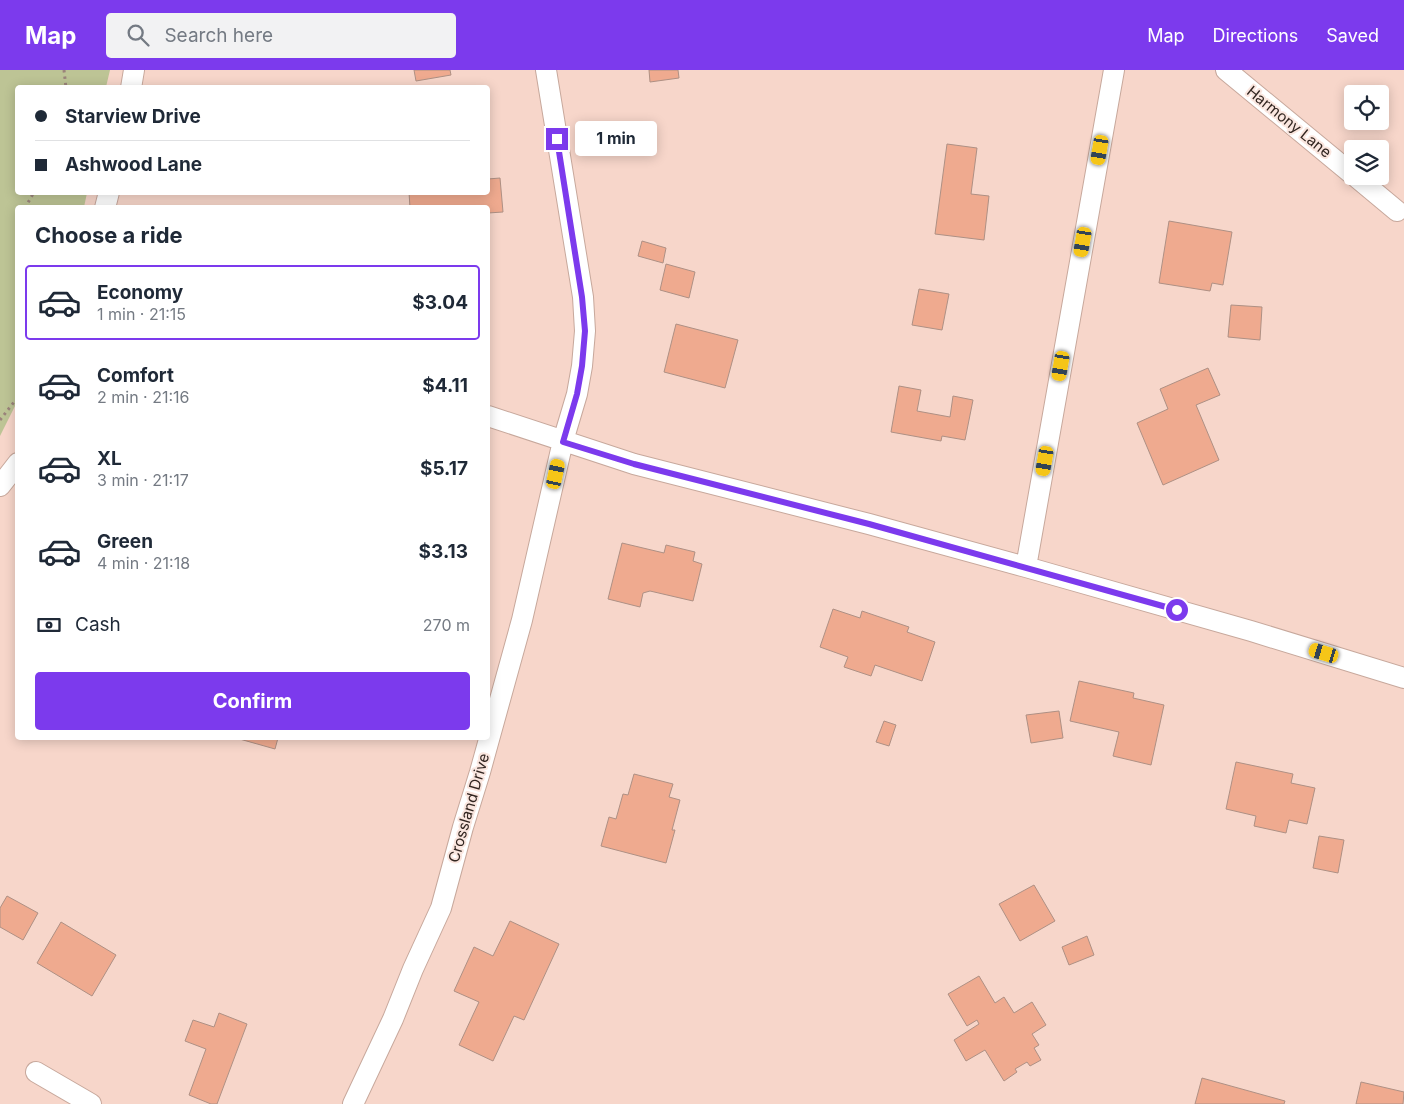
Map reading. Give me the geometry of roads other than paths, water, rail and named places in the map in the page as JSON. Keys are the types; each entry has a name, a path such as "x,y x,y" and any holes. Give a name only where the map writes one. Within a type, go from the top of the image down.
{"street":[{"path":"132,85 134,70"},
{"name":"Crossland Drive","path":"490,734 522,620 563,442 577,394 585,331 582,297 546,70"},
{"path":"1026,567 1114,70"},
{"name":"Harmony Lane","path":"1226,70 1344,167"},
{"name":"Harmony Lane","path":"1366,185 1397,211"},
{"path":"490,417 634,464 869,524 1026,567 1251,630 1404,678"},
{"path":"0,486 15,467"},
{"name":"Crossland Drive","path":"353,1104 393,1019 441,908 488,740"},
{"path":"36,1072 91,1104"}]}
